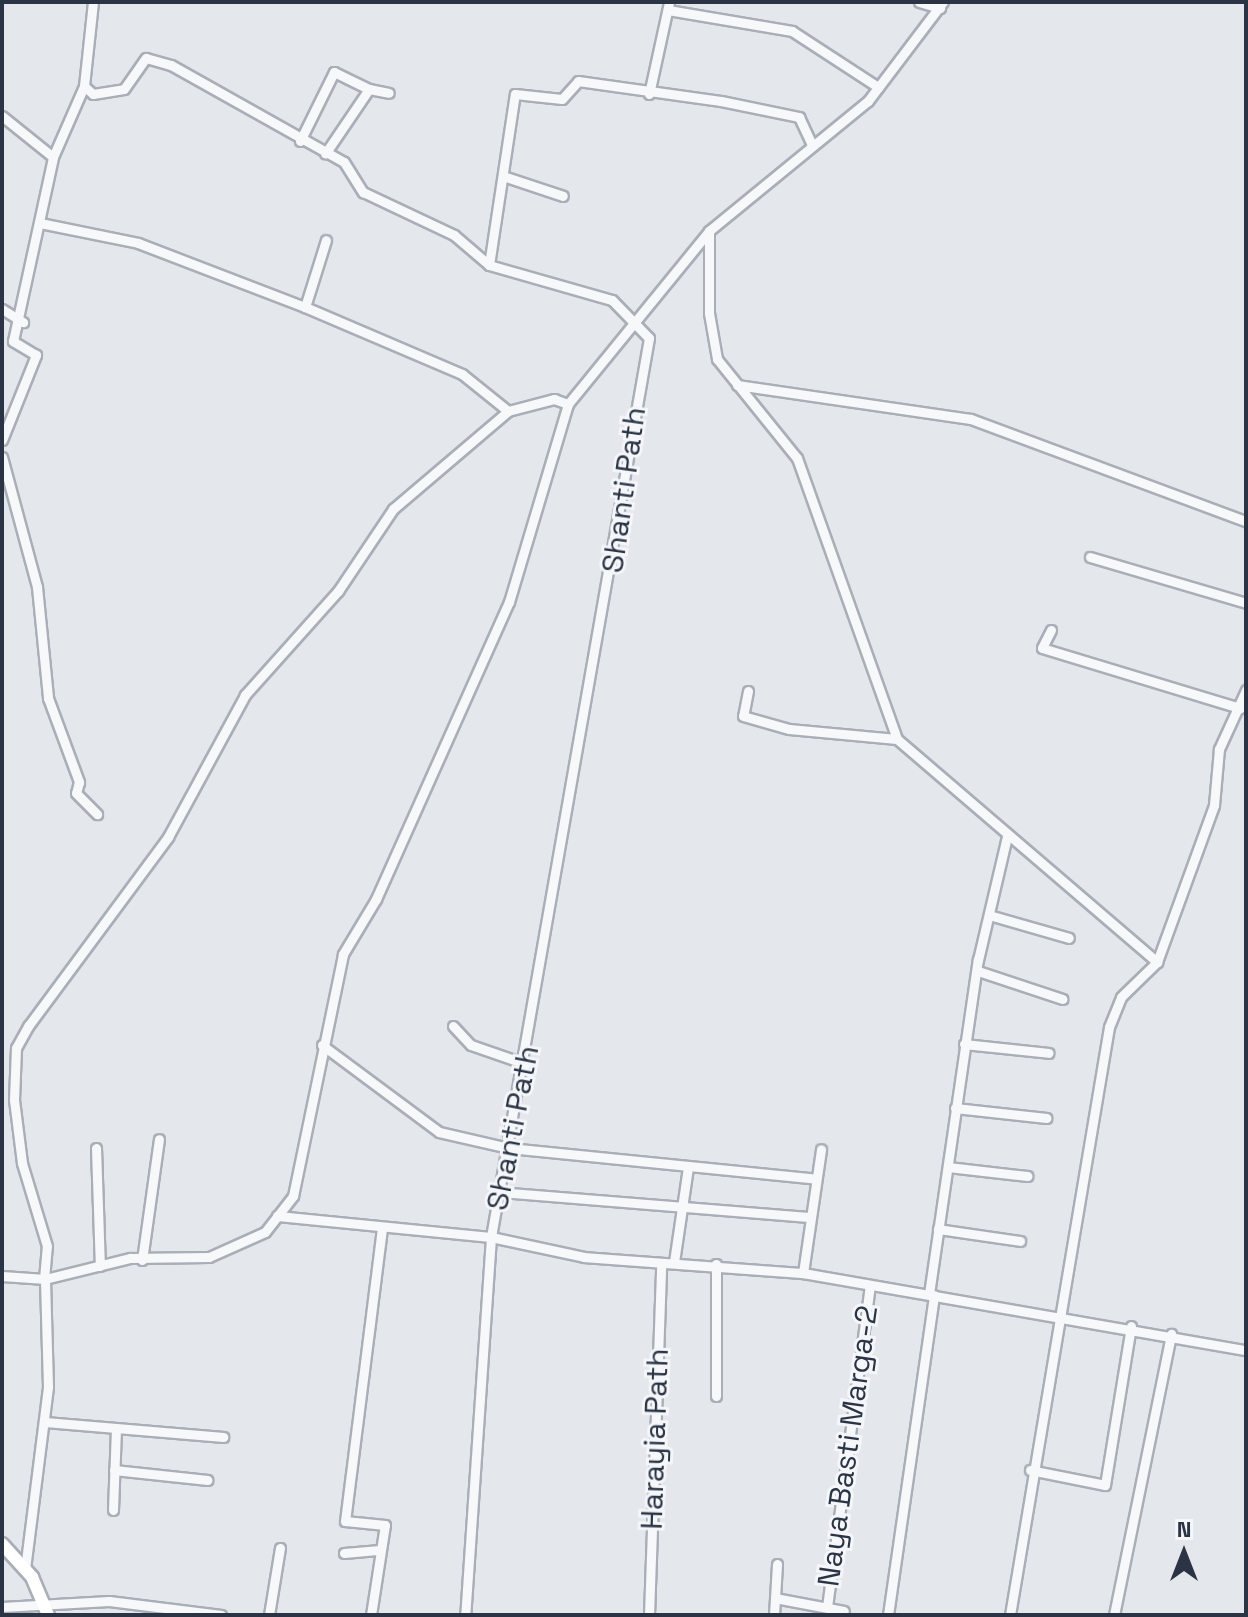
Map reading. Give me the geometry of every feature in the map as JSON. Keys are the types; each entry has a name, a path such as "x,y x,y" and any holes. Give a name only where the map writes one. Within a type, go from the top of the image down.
{"street":[{"path":"2,440 36,355 13,341 23,322 53,157 84,86 93,2"},
{"path":"2,1276 45,1279 100,1266 236,1250 277,1216 293,1196 343,954 376,899 509,602 568,404 633,318 709,231 878,87 941,5 919,2"},
{"path":"649,94 668,6 792,31 878,87"},
{"path":"84,86 93,94 124,89 146,58 344,162 363,192 454,235 489,265 612,300 633,318"},
{"path":"300,141 334,72 369,89 389,93"},
{"path":"489,265 515,94 562,99 578,81 799,117 812,145"},
{"path":"325,154 369,89"},
{"path":"2,116 53,157"},
{"path":"503,176 563,196"},
{"path":"40,223 138,243 305,307 462,374 508,411"},
{"path":"709,231 714,344 737,385 797,458 897,739 1157,962"},
{"path":"305,307 326,240"},
{"path":"2,309 23,322"},
{"name":"Shanti Path","path":"633,318 649,338 635,443 526,1064 491,1237 584,1257 716,1264 803,1273 1056,1312 1246,1350"},
{"path":"737,385 971,419 1246,521"},
{"path":"25,1569 45,1422 47,1246 18,1139 16,1048 168,837 245,695 338,591 393,509 508,411 554,399 568,404"},
{"path":"2,457 37,587 48,698 79,782 76,793 97,814"},
{"path":"1090,557 1246,603"},
{"path":"1051,630 1042,648 1240,708"},
{"path":"1010,1615 1056,1312 1109,1027 1121,997 1157,962 1214,805 1219,749 1246,690"},
{"path":"748,691 743,716 789,729 897,739"},
{"path":"888,1615 964,1044 1007,836"},
{"path":"989,915 1069,938"},
{"path":"978,971 1062,999"},
{"path":"453,1026 471,1045 526,1064"},
{"path":"964,1044 1049,1053"},
{"path":"322,1045 420,1125 509,1148 812,1178"},
{"path":"955,1108 1046,1118"},
{"path":"142,1260 159,1139"},
{"path":"96,1148 100,1266"},
{"path":"803,1273 812,1178 821,1149"},
{"path":"674,1262 688,1167"},
{"path":"948,1167 1027,1176"},
{"path":"499,1192 807,1217"},
{"path":"277,1216 491,1237 465,1615"},
{"path":"371,1615 385,1525 345,1521 382,1228"},
{"path":"938,1229 1020,1241"},
{"name":"Harayia Path","path":"649,1615 661,1263"},
{"path":"716,1264 716,1396"},
{"name":"Naya Basti Marga-2","path":"827,1607 870,1285"},
{"path":"1030,1470 1105,1485 1131,1326"},
{"path":"1114,1615 1171,1334"},
{"path":"45,1422 223,1437"},
{"path":"113,1510 116,1428"},
{"path":"114,1470 207,1480"},
{"path":"2,1544 25,1569 48,1610"},
{"path":"269,1615 280,1548"},
{"path":"344,1553 380,1550"},
{"path":"774,1615 777,1564"},
{"path":"775,1598 844,1611"},
{"path":"2,1607 48,1610 143,1603 221,1615"}]}
